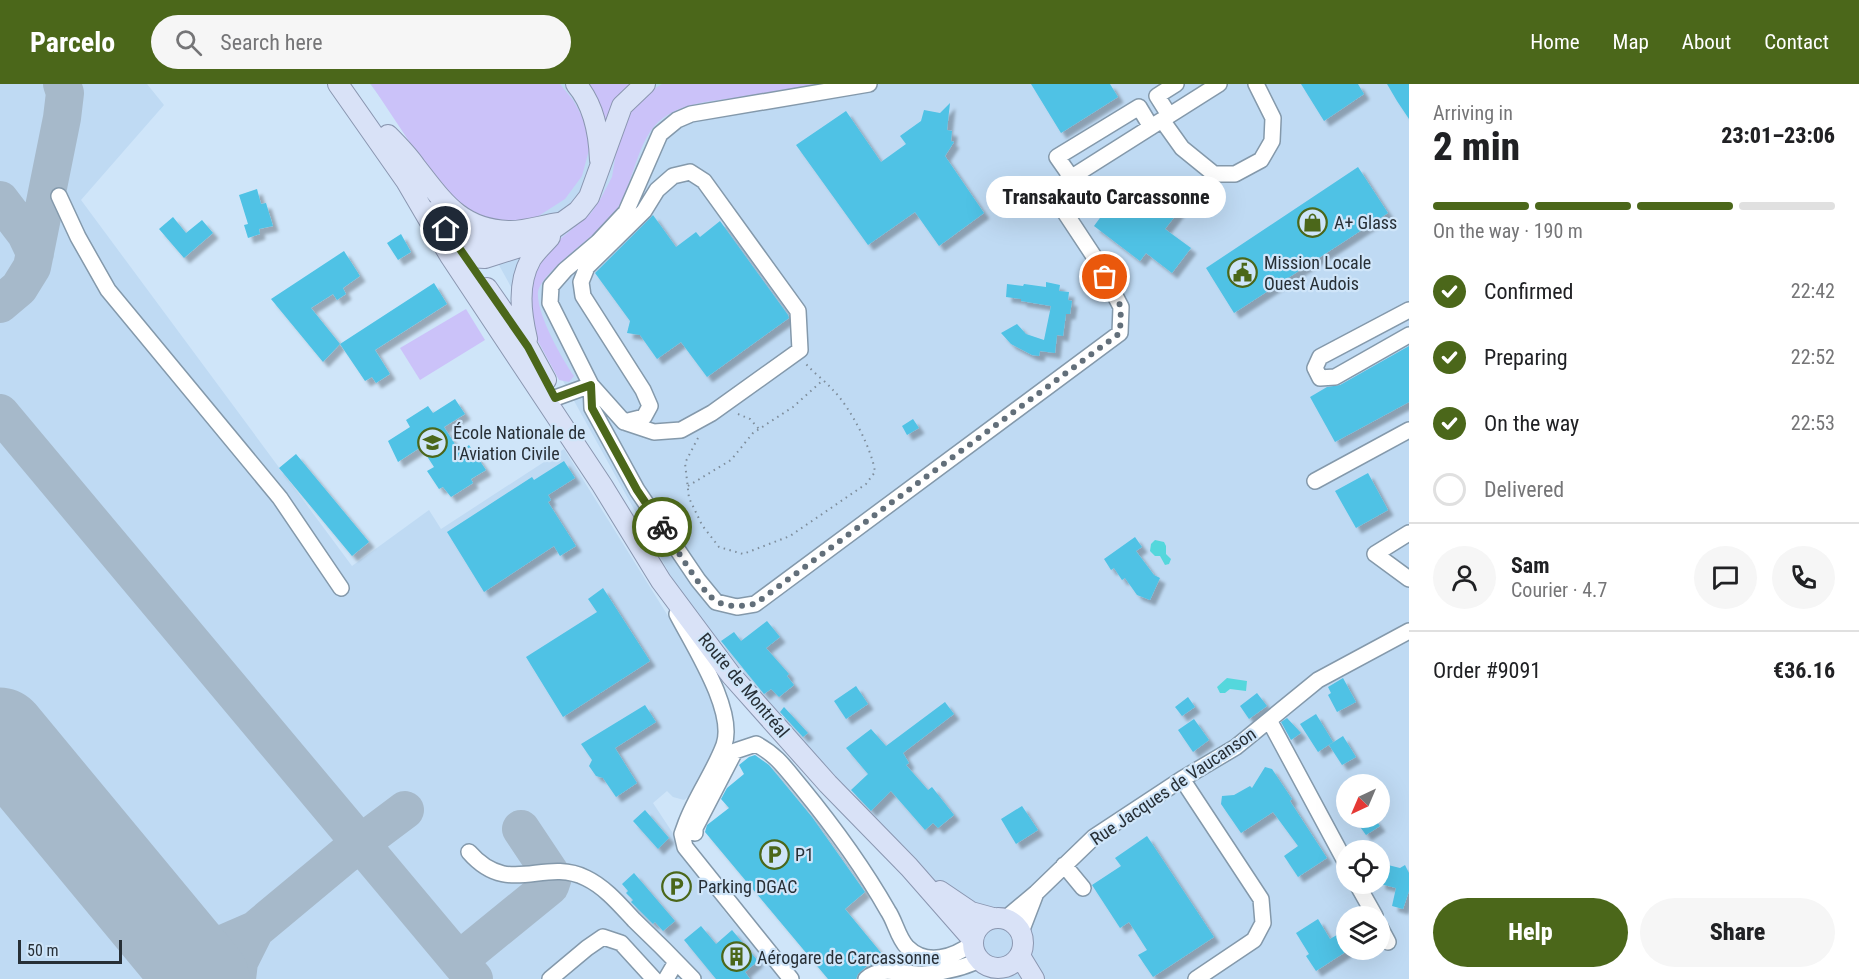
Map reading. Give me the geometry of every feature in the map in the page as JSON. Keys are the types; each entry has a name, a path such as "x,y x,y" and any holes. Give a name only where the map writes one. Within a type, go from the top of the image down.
{"main road":[{"path":"576,84 597,126 600,172"},
{"path":"458,257 484,258 529,244 578,211 589,197 600,172 622,106 645,84"},
{"name":"Route de Montréal","path":"343,85 388,135 446,229 458,257 528,347 602,485"},
{"name":"Route de Montréal","path":"343,85 458,257 660,581 731,675 828,784 909,867 975,948"},
{"path":"388,135 415,165 436,195 461,218 487,229 510,231 564,222"},
{"path":"406,181 446,229 482,242 514,247"},
{"path":"528,347 521,311 524,277 532,258 564,222"},
{"name":"Route de Montréal","path":"909,867 970,912 999,918"},
{"path":"999,918 1011,921 1021,932 1024,940 1020,956 1009,966 1007,974 993,968 975,948 980,926 999,918"},
{"path":"1020,956 1034,979"}],"street":[{"path":"624,422 644,417 650,406 643,390 592,313 583,296 581,282 587,267 644,211 657,190 673,176 690,172 704,181 798,311 800,350 712,413 681,430 654,432 624,422 591,385 549,303 551,286 626,212 660,134 677,120 691,114 869,84"},
{"path":"1161,120 1157,96 1176,84"},
{"path":"591,385 592,408 637,490 698,580 716,602 736,607 755,604 1120,333 1121,307 1097,261 1064,211 1064,182 1219,84"},
{"path":"1071,177 1058,157 1139,107 1161,120 1182,148 1214,174 1235,174 1261,160 1272,141 1273,118 1257,84"},
{"path":"58,196 108,290 280,498 342,588"},
{"path":"1409,310 1320,357 1315,368 1320,378 1335,377 1409,335"},
{"path":"555,398 591,385"},
{"path":"1315,482 1409,430"},
{"path":"1409,533 1375,554 1409,579"},
{"path":"660,581 718,694 726,719 721,765 695,833"},
{"name":"Rue Jacques de Vaucanson","path":"999,918 1036,893 1094,837 1182,779 1236,747 1318,680 1409,631"},
{"path":"1269,720 1336,845"},
{"path":"791,979 701,876 682,849 682,834 686,823 721,765 735,751 756,744 771,751 836,830 889,912 907,947 924,957 941,959 975,948 970,965 919,977 887,972 873,973 866,979"},
{"path":"1182,779 1207,829 1261,899 1263,923 1254,940 1196,979"},
{"path":"469,852 488,869 504,875 569,872 586,878 606,891 693,979"},
{"path":"1064,865 1083,888"},
{"name":"Rue Jacques de Vaucanson","path":"1021,932 1036,893"},
{"path":"550,979 603,937 621,943 654,979"},
{"path":"666,979 676,962"}],"path":[{"path":"705,434 697,439 685,463 689,498 702,525 718,547 743,554 790,536 866,484 875,472 873,457 835,391 807,365 800,350"},
{"path":"688,486 731,460 753,434 793,407 823,380"},
{"path":"734,398 737,413 750,418 759,429"}],"shaded area":[{"path":"0,84 147,84 164,105 81,200 352,566 429,510 441,529 564,449 688,648 719,708 719,743 691,795 684,800 673,797 667,791 653,803 724,911 781,979 0,979"},
{"path":"370,84 1409,84 1409,979 998,979 739,699 474,220"},
{"path":"371,84 560,84 573,100 587,125 589,150 582,176 565,199 523,223 479,218 440,188"},
{"path":"583,84 634,84 603,124"},
{"path":"662,84 828,84 692,105 672,112 654,126 641,150 621,203 614,214 549,274 538,292 538,301 545,323 574,376 569,382 559,380 533,332 525,296 538,262 559,240 591,213 601,198 612,177 619,134 626,114 637,99"},
{"path":"466,309 485,340 420,380 400,348"},
{"path":"1155,540 1164,542 1166,554 1171,559 1169,564 1165,565 1160,556 1155,556 1150,551 1151,544"},
{"path":"1227,678 1247,681 1246,691 1230,689 1225,693 1220,693 1217,687"}],"building":[{"path":"1031,84 1110,84 1118,97 1061,133"},
{"path":"1301,84 1358,84 1364,94 1324,121"},
{"path":"1387,84 1409,84 1409,119 1397,101"},
{"path":"950,103 947,130 952,131 951,141 954,142 945,156 984,213 939,246 915,212 868,245 796,145 846,111 881,162 906,144 900,136 921,121 924,110 940,113"},
{"path":"1358,167 1388,213 1234,313 1206,268"},
{"path":"1143,185 1179,211 1165,229 1191,248 1172,273 1146,253 1140,261 1094,226 1122,188 1134,197"},
{"path":"257,189 261,204 266,203 273,226 259,229 260,234 248,238 244,225 248,224 239,195"},
{"path":"653,215 676,247 696,232 700,237 720,221 789,318 707,377 681,342 657,359 640,335 627,333 630,321 595,273"},
{"path":"173,217 186,233 202,220 213,233 184,258 159,229"},
{"path":"401,234 411,252 398,260 387,243"},
{"path":"344,251 360,276 343,288 346,294 337,300 333,294 311,308 340,344 323,362 271,299"},
{"path":"1046,282 1060,285 1059,291 1069,292 1068,300 1072,301 1070,314 1066,314 1063,336 1057,335 1055,353 1040,351 1039,356 1032,355 1011,344 1001,333 1017,324 1026,334 1044,340 1051,306 1006,297 1007,284 1046,287"},
{"path":"434,283 447,304 375,350 390,374 376,383 372,377 365,381 340,344"},
{"path":"1409,346 1409,402 1335,442 1310,397 1327,387 1340,385"},
{"path":"455,399 465,414 444,427 460,452 469,445 486,470 471,479 473,483 451,497 443,487 439,489 427,471 434,467 421,447 398,462 388,441 410,427 406,420 428,406 433,413"},
{"path":"913,419 919,428 907,435 902,426"},
{"path":"296,454 369,542 352,556 279,468"},
{"path":"564,461 575,478 548,495 551,500 548,502 576,546 560,556 554,546 484,592 447,532 532,477 534,480"},
{"path":"1368,473 1388,510 1356,528 1335,491"},
{"path":"1135,537 1142,547 1136,551 1154,575 1160,578 1150,600 1137,595 1125,578 1122,580 1114,568 1111,570 1104,559"},
{"path":"603,588 650,661 563,717 526,657 597,612 588,599"},
{"path":"767,621 780,637 766,648 789,674 787,676 794,685 779,697 771,689 764,694 721,641 734,632 741,641"},
{"path":"1343,678 1356,702 1337,712 1328,695 1331,693 1328,687"},
{"path":"856,686 868,704 846,719 834,701"},
{"path":"1257,693 1267,706 1249,719 1240,706"},
{"path":"1188,697 1195,707 1182,716 1175,707"},
{"path":"945,702 954,714 903,753 909,763 906,765 928,790 932,787 954,815 938,828 933,823 925,830 891,791 871,811 851,790 868,774 846,748 871,729 886,746"},
{"path":"645,705 656,722 615,748 637,783 616,797 603,778 596,776 589,766 592,760 581,744"},
{"path":"784,707 808,733 803,737 780,712"},
{"path":"1316,714 1333,742 1318,752 1300,724"},
{"path":"1287,718 1301,733 1291,740 1281,722"},
{"path":"1194,719 1209,740 1193,752 1178,730"},
{"path":"1343,736 1356,757 1342,765 1329,745"},
{"name":"P1","path":"755,755 769,765 812,817 865,892 845,909 887,960 867,966 856,979 828,979 705,832 707,825 729,808 721,799 727,788 744,774 739,765"},
{"path":"1265,767 1272,769 1327,858 1298,877 1284,856 1298,846 1273,812 1241,833 1221,804 1222,796 1234,795 1250,786 1252,788"},
{"path":"1022,806 1038,830 1016,844 1001,819"},
{"path":"645,810 669,838 658,849 633,821"},
{"path":"1361,828 1377,828 1366,835"},
{"path":"1147,836 1214,937 1153,977 1138,955 1147,950 1129,922 1120,928 1092,885 1121,866 1115,858"},
{"path":"1405,865 1409,873 1409,891 1403,909 1392,906 1396,888 1390,886 1390,866 1400,868"},
{"path":"634,873 675,921 663,931 631,902 633,900 626,893 628,891 622,884"},
{"path":"1318,919 1330,939 1336,935 1336,958 1316,971 1306,956 1309,954 1296,933"},
{"name":"Aérogare de Carcassonne","path":"701,926 716,944 732,930 758,961 745,972 750,979 716,979 684,940"}],"taxiway":[{"path":"0,304 19,288 32,267 62,118 65,93 62,84"},
{"path":"0,200 26,234 35,253"},
{"path":"0,413 474,979"},
{"path":"156,922 196,944 225,943 255,930 345,855 405,810"},
{"path":"467,970 465,959 469,952 550,886 553,877 521,829"},
{"path":"237,979 239,962 255,930"}],"runway":[{"path":"0,734 203,979"}],"way so far":[{"path":"662,527 716,602 736,607 755,604 1120,333 1121,307 1105,277"}],"place":[{"name":"A+ Glass","path":"1313,222"},
{"name":"Mission Locale Ouest Audois","path":"1243,272"},
{"name":"Transakauto Carcassonne","path":"1105,277"},
{"name":"École Nationale de l'Aviation Civile","path":"432,442"},
{"name":"P1","path":"774,854"},
{"name":"Parking DGAC","path":"677,886"},
{"name":"Aérogare de Carcassonne","path":"736,957"}],"route":[{"path":"446,229 528,347 555,398 591,385 592,408 637,490 662,527"}]}
